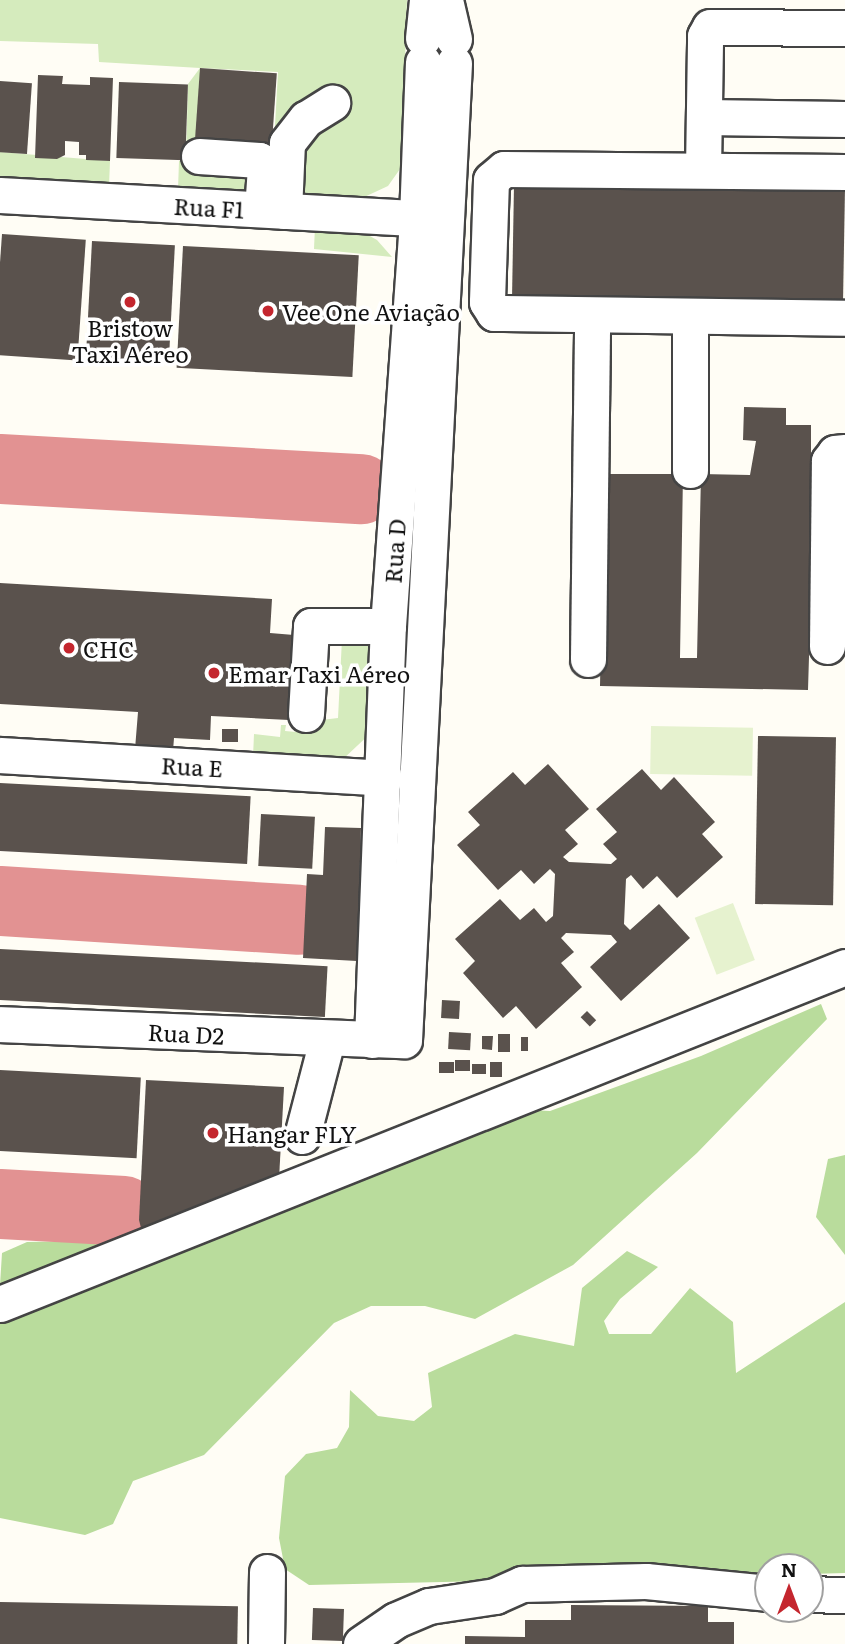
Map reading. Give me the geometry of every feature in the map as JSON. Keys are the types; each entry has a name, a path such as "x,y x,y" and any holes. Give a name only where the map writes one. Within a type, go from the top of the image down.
{"street":[{"name":"Rua D","path":"427,0 438,50"},
{"name":"Rua D","path":"372,1040 388,626 417,218 445,0"},
{"path":"703,170 705,36 710,27 845,28"},
{"name":"Rua D2","path":"0,1024 327,1040 404,1040 438,50"},
{"path":"273,210 287,143 306,119 331,103"},
{"path":"705,117 845,119"},
{"path":"199,156 262,163 273,210"},
{"path":"845,172 495,172 491,180 489,308 494,313 845,318"},
{"name":"Rua F1","path":"0,195 417,218"},
{"path":"588,659 592,315"},
{"path":"690,317 690,470"},
{"path":"827,646 829,461 835,453 845,452"},
{"path":"306,714 311,626 388,626"},
{"name":"Rua E","path":"0,755 384,778"},
{"path":"0,1304 845,967"},
{"path":"302,1136 327,1040"},
{"path":"266,1644 267,1572"},
{"path":"361,1644 396,1620 429,1606 495,1595 522,1584 646,1581 754,1592"},
{"path":"824,1594 845,1595"}],"green space":[{"path":"0,0 407,0 405,61 410,62 400,169 388,186 360,199 271,196 278,72 201,68 256,193 178,189 179,161 186,160 188,84 200,68 99,62 98,44 0,41"},
{"path":"0,152 110,161 109,186 0,181"},
{"path":"315,226 359,230 377,240 392,257 314,249"},
{"path":"379,637 374,730 341,761 253,757 254,734 280,737 281,725 286,725 285,731 296,732 296,723 338,718 342,639"},
{"path":"651,726 753,728 752,776 650,774"},
{"path":"733,903 755,960 717,975 695,918"},
{"path":"821,1004 827,1019 697,1153 573,1265 475,1319 425,1306 371,1306 334,1323 204,1455 133,1481 113,1524 85,1535 0,1518 0,1314 508,1109 550,1111 701,1056"},
{"path":"845,1155 845,1255 816,1217 828,1159"},
{"path":"121,1224 143,1236 0,1285 2,1253 27,1242 75,1241 92,1231"},
{"path":"627,1251 658,1267 620,1299 604,1321 609,1334 651,1334 690,1288 733,1322 736,1373 845,1302 845,1573 824,1574 824,1553 754,1553 754,1575 309,1585 285,1569 279,1538 285,1476 306,1454 337,1448 349,1427 350,1390 378,1416 414,1421 432,1407 428,1373 515,1334 574,1346 582,1288"}],"building":[{"path":"200,68 277,73 271,153 194,148"},
{"path":"38,75 63,76 62,84 90,85 90,77 113,78 110,161 86,160 86,155 79,155 79,142 65,141 65,155 57,159 35,158"},
{"path":"0,81 32,83 27,154 0,152"},
{"path":"119,82 188,84 185,160 116,158"},
{"path":"514,185 845,191 843,305 512,299"},
{"path":"2,234 86,240 77,361 0,355"},
{"name":"Bristow Taxi Aéreo","path":"92,241 175,245 169,362 86,358"},
{"name":"Vee One Aviação","path":"183,246 359,255 352,377 177,368"},
{"path":"744,407 786,408 786,425 811,425 811,459 815,460 808,690 600,686 604,474 683,474 680,658 697,658 701,474 750,475 756,441 743,440"},
{"path":"0,583 272,599 270,633 294,635 289,720 211,716 210,740 174,738 173,751 135,749 138,712 0,704"},
{"path":"222,729 238,729 238,742 222,742"},
{"path":"758,736 836,737 833,905 755,904"},
{"path":"548,764 589,809 565,830 578,844 563,857 569,862 611,864 617,859 603,844 617,832 596,809 642,769 661,790 674,777 715,822 702,834 723,857 677,898 657,876 643,889 631,875 626,879 624,924 630,930 659,904 690,938 621,1001 590,967 617,942 611,935 566,933 561,938 574,952 561,963 582,987 536,1029 516,1006 503,1018 463,973 475,961 455,939 500,899 520,920 534,908 546,922 553,916 555,874 550,869 534,884 521,870 498,890 457,845 480,825 468,812 513,772 525,785"},
{"path":"0,783 251,796 247,864 0,851"},
{"path":"261,814 315,817 312,869 258,866"},
{"path":"325,827 361,828 357,961 303,958 307,874 323,875"},
{"path":"0,949 328,966 325,1017 0,1000"},
{"path":"442,1000 460,1001 459,1019 441,1018"},
{"path":"587,1011 596,1020 590,1027 581,1017"},
{"path":"449,1032 471,1033 470,1050 448,1049"},
{"path":"498,1034 510,1034 510,1052 498,1052"},
{"path":"482,1036 493,1036 492,1050 482,1049"},
{"path":"521,1037 528,1037 528,1051 521,1051"},
{"path":"455,1060 470,1060 470,1071 455,1071"},
{"path":"439,1062 454,1062 454,1073 439,1073"},
{"path":"490,1062 502,1062 502,1077 490,1077"},
{"path":"472,1064 486,1064 486,1074 472,1074"},
{"path":"0,1070 141,1077 137,1158 0,1151"},
{"name":"Hangar FLY","path":"146,1080 284,1087 279,1179 143,1236 139,1220"},
{"path":"0,1602 238,1606 237,1644 0,1644"},
{"path":"571,1605 708,1606 708,1622 734,1622 734,1644 465,1644 465,1636 525,1637 525,1620 571,1620"},
{"path":"313,1608 344,1609 343,1641 312,1640"}],"taxiway":[{"path":"0,469 361,489"},
{"path":"0,901 298,920"},
{"path":"0,1204 124,1211"}],"place":[{"name":"Bristow Taxi Aéreo","path":"130,302"},
{"name":"Vee One Aviação","path":"268,311"},
{"name":"CHC","path":"69,648"},
{"name":"Emar Taxi Aéreo","path":"214,673"},
{"name":"Hangar FLY","path":"213,1133"}]}
